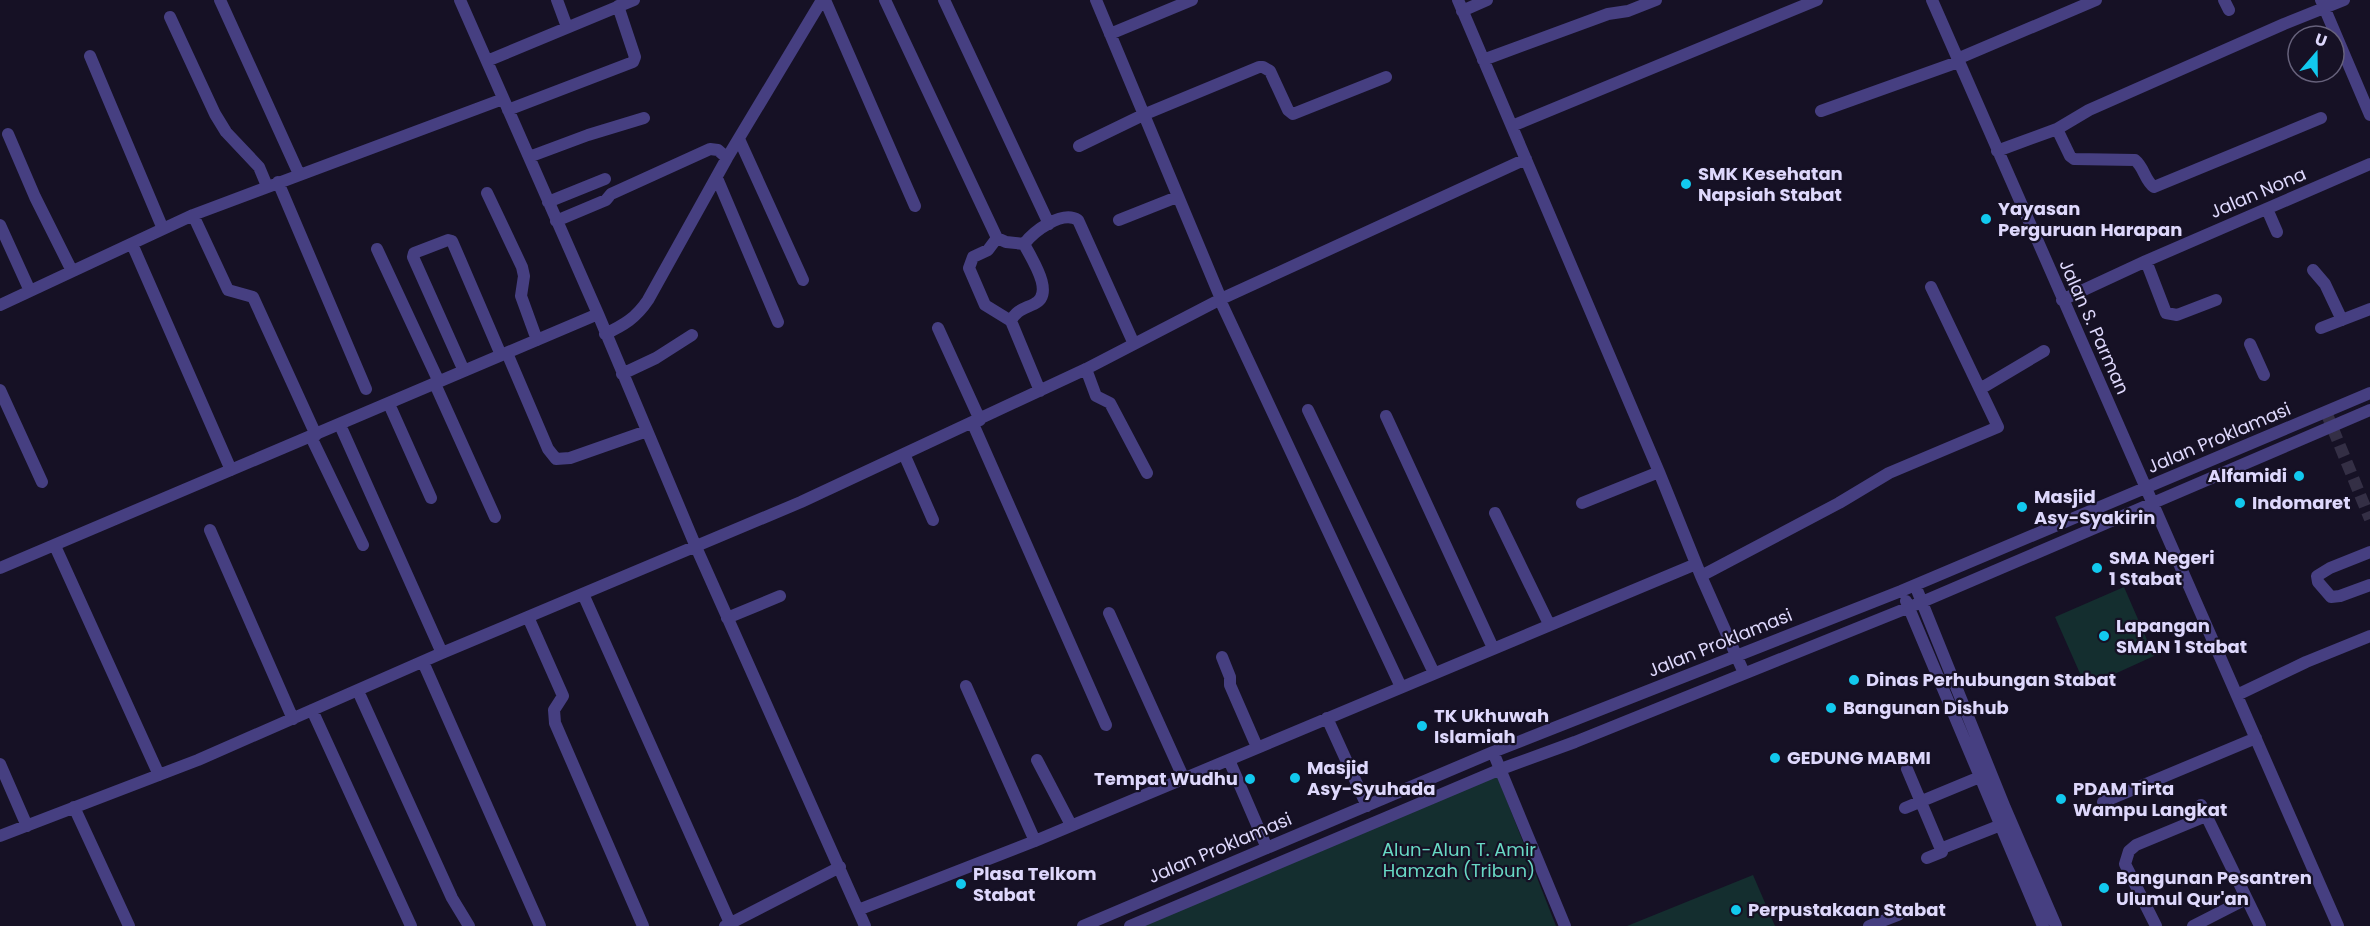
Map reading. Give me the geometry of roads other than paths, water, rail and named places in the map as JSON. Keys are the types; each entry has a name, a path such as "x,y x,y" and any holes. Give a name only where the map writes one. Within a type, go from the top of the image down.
{"street":[{"path":"220,0 300,174"},
{"path":"460,0 727,618 865,926"},
{"path":"557,0 567,27"},
{"path":"487,61 634,0"},
{"path":"605,334 626,324 638,315 717,177 724,155 739,139 823,0"},
{"path":"823,0 915,206"},
{"path":"885,0 998,238 1006,242 1024,244"},
{"path":"944,0 1049,224"},
{"path":"1096,0 1220,299 1401,687"},
{"path":"1110,34 1192,0"},
{"path":"1487,0 1460,5 1744,673"},
{"path":"1483,60 1608,14 1628,11 1656,0"},
{"path":"1512,126 1817,0"},
{"name":"Jalan S. Parman","path":"1932,0 2338,926"},
{"path":"1821,111 1957,61 2096,0"},
{"path":"1997,151 2056,129 2089,110 2322,4 2344,0"},
{"path":"2322,4 2370,115"},
{"path":"0,305 193,215 272,184 633,62 635,57 618,6"},
{"path":"170,17 214,114 226,132 272,184 366,389"},
{"path":"90,56 163,229"},
{"path":"1079,146 1143,115 1263,67 1270,71 1287,110 1293,114 1386,77"},
{"path":"529,157 588,135 644,118"},
{"path":"2056,129 2070,156 2074,159 2135,160 2154,187 2321,118"},
{"path":"8,134 35,197 72,272"},
{"path":"739,139 803,280"},
{"path":"556,221 606,200 611,195 710,149 724,155"},
{"path":"0,836 159,776 442,653 801,502 1086,369 1220,299 1526,159"},
{"name":"Jalan Nona","path":"2062,300 2370,164"},
{"path":"717,177 778,322"},
{"path":"548,202 605,179"},
{"path":"487,193 522,267 524,276 521,296 537,340"},
{"path":"1119,220 1177,197"},
{"path":"2266,209 2277,232"},
{"path":"193,215 228,290 253,297 363,545"},
{"path":"1024,244 1036,230 1049,224 1069,217 1078,220 1134,344"},
{"path":"0,225 30,291"},
{"path":"998,238 988,249 973,257 969,268 985,305 1011,321 1040,391"},
{"path":"464,371 413,257 414,253 448,240 452,242 551,455 556,459 570,458 647,431"},
{"path":"132,244 231,470"},
{"path":"1011,321 1018,312 1037,303 1043,294 1042,282 1024,244"},
{"path":"377,249 495,517"},
{"path":"2146,261 2166,313 2177,315 2216,300"},
{"path":"2313,270 2325,284 2342,320"},
{"path":"1701,576 1839,503 1889,473 1998,427 1931,287"},
{"path":"2321,328 2370,309"},
{"path":"0,568 231,470 343,431 438,388 464,371 597,314"},
{"path":"938,328 1106,725"},
{"path":"622,374 656,358 692,335"},
{"path":"2250,344 2264,375"},
{"path":"1980,389 2044,351"},
{"path":"1086,369 1096,396 1110,403 1147,473"},
{"path":"0,390 42,482"},
{"name":"Jalan Proklamasi","path":"1083,926 1493,752 1901,591 2370,393"},
{"path":"392,409 431,498"},
{"path":"1308,410 1434,673"},
{"name":"Jalan Proklamasi","path":"1134,925 1501,769 1575,742 1922,602 2370,410"},
{"path":"1386,416 1493,648"},
{"path":"343,431 442,653"},
{"path":"904,454 933,520"},
{"path":"1581,503 1659,472"},
{"path":"1495,513 1549,624"},
{"path":"210,530 293,718"},
{"path":"54,546 159,776"},
{"path":"2370,552 2317,576 2318,582 2331,597 2370,585"},
{"path":"858,910 1035,841 1696,564"},
{"path":"1915,585 1985,775 2001,825 2043,926"},
{"path":"1901,591 2056,926"},
{"path":"583,594 727,925 840,867"},
{"path":"727,618 780,596"},
{"path":"1110,613 1184,779"},
{"path":"528,617 563,696 554,710 555,723 643,926"},
{"path":"2238,695 2306,662 2370,636"},
{"path":"1222,657 1230,677 1230,685 1257,747"},
{"path":"423,662 540,926"},
{"path":"966,686 1035,841"},
{"path":"358,691 452,897 469,926"},
{"path":"312,710 411,926"},
{"path":"1327,718 1368,806"},
{"path":"2103,802 2256,738"},
{"path":"1493,752 1565,926"},
{"path":"1037,759 1071,825"},
{"path":"1229,760 1267,848"},
{"path":"0,764 27,826"},
{"path":"1907,770 1942,852 1928,858"},
{"path":"1905,808 1985,775"},
{"path":"74,807 129,926"},
{"path":"2156,926 2125,864 2129,851 2136,845 2203,810 2260,926"},
{"path":"1940,849 2001,825"},
{"path":"2193,926 2246,899"},
{"path":"1126,908 1134,925"},
{"path":"1869,926 1898,915"}],"tunnel":[{"path":"2326,412 2370,519"}],"place":[{"name":"SMK Kesehatan Napsiah Stabat","path":"1686,184"},
{"name":"Yayasan Perguruan Harapan","path":"1986,219"},
{"name":"Alfamidi","path":"2299,476"},
{"name":"Indomaret","path":"2240,503"},
{"name":"Masjid Asy-Syakirin","path":"2022,507"},
{"name":"SMA Negeri 1 Stabat","path":"2097,568"},
{"name":"Lapangan SMAN 1 Stabat","path":"2104,636"},
{"name":"Dinas Perhubungan Stabat","path":"1854,680"},
{"name":"Bangunan Dishub","path":"1831,708"},
{"name":"TK Ukhuwah Islamiah","path":"1422,726"},
{"name":"GEDUNG MABMI","path":"1775,758"},
{"name":"Masjid Asy-Syuhada","path":"1295,778"},
{"name":"Tempat Wudhu","path":"1250,779"},
{"name":"PDAM Tirta Wampu Langkat","path":"2061,799"},
{"name":"Plasa Telkom Stabat","path":"961,884"},
{"name":"Bangunan Pesantren Ulumul Qur'an","path":"2104,888"},
{"name":"Perpustakaan Stabat","path":"1736,910"}],"park label":[{"name":"Alun-Alun T. Amir Hamzah (Tribun)","path":"1459,860"}]}
